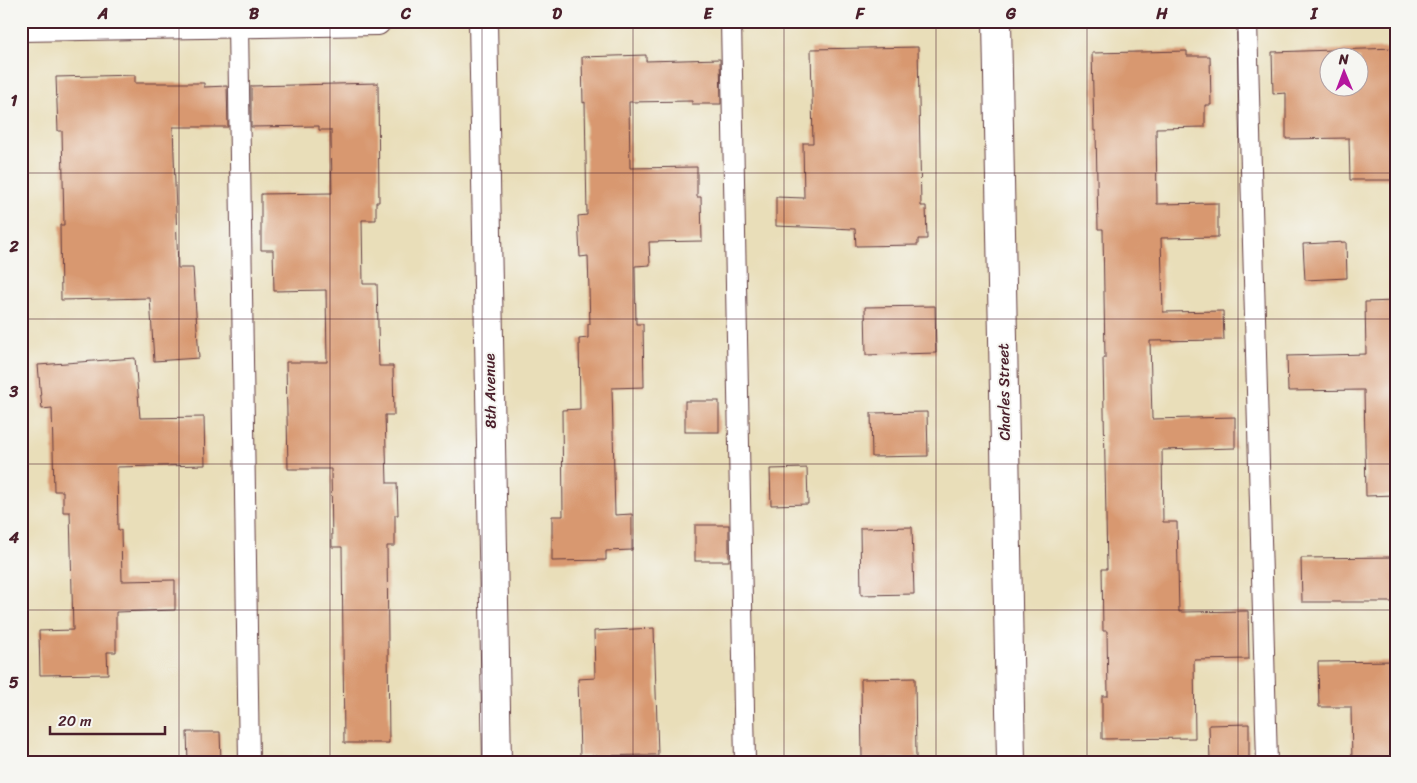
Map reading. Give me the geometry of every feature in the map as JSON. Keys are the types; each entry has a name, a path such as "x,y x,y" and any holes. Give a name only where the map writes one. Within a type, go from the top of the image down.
{"street":[{"path":"21,28 377,21"},
{"name":"8th Avenue","path":"483,21 497,762"},
{"name":"Charles Street","path":"997,21 1011,762"}],"lane":[{"path":"731,21 745,762"},
{"path":"1247,21 1267,762"},
{"path":"238,24 249,762"}],"building":[{"path":"918,47 921,206 926,206 927,239 918,239 918,245 856,246 855,229 776,226 776,197 804,198 803,143 813,143 811,49"},
{"path":"1396,48 1396,180 1350,180 1349,138 1286,139 1286,93 1273,94 1272,52 1320,50 1320,98 1370,98 1370,49"},
{"path":"1187,51 1187,56 1210,56 1211,105 1205,105 1205,127 1156,128 1157,204 1218,203 1218,237 1161,238 1163,312 1223,311 1224,340 1150,341 1152,419 1235,417 1235,448 1162,450 1163,522 1177,522 1179,612 1248,611 1249,659 1194,660 1195,738 1102,739 1102,696 1108,696 1107,631 1103,631 1102,569 1107,569 1103,358 1105,358 1103,229 1098,229 1092,53"},
{"path":"646,55 646,61 720,59 721,104 692,104 692,101 629,102 630,168 697,167 697,197 701,197 702,241 649,242 650,265 635,266 636,324 643,324 644,387 612,388 615,515 632,514 632,550 606,551 606,560 552,561 552,516 563,516 562,410 580,409 579,339 588,338 588,324 590,324 588,256 580,257 578,216 587,215 585,102 583,103 582,57"},
{"path":"135,75 135,83 204,83 204,87 227,86 228,127 173,127 178,268 193,268 199,358 154,361 150,298 61,300 60,225 64,225 62,131 58,131 56,77"},
{"path":"378,83 379,202 376,202 376,220 362,220 363,284 377,284 379,366 393,366 394,415 385,415 387,483 397,483 398,515 395,515 395,546 387,546 389,743 344,743 342,547 332,547 331,469 288,469 286,362 327,362 326,290 274,291 273,250 261,250 261,194 332,193 331,130 319,130 319,126 251,127 251,86"},
{"path":"1346,242 1347,278 1305,280 1303,244"},
{"path":"1396,301 1396,495 1366,496 1364,390 1288,391 1287,356 1366,354 1365,302"},
{"path":"935,306 936,353 866,355 865,307"},
{"path":"135,358 140,418 204,417 205,465 117,467 118,530 121,530 122,581 175,580 175,610 116,612 116,652 107,652 108,674 40,675 39,631 73,630 70,512 63,512 63,491 54,491 52,408 42,409 38,365"},
{"path":"685,401 719,401 719,432 685,432"},
{"path":"927,412 928,456 872,457 871,413"},
{"path":"807,468 808,504 771,505 770,469"},
{"path":"695,525 729,525 729,561 695,561"},
{"path":"912,527 914,594 861,595 860,528"},
{"path":"1396,557 1396,602 1302,602 1301,558"},
{"path":"654,628 658,755 580,756 578,679 595,678 594,631"},
{"path":"1396,661 1396,762 1352,762 1351,707 1319,707 1318,662"},
{"path":"915,678 916,758 862,759 861,679"},
{"path":"1249,724 1249,761 1210,762 1209,725"},
{"path":"187,732 220,732 221,762 188,762"}]}
